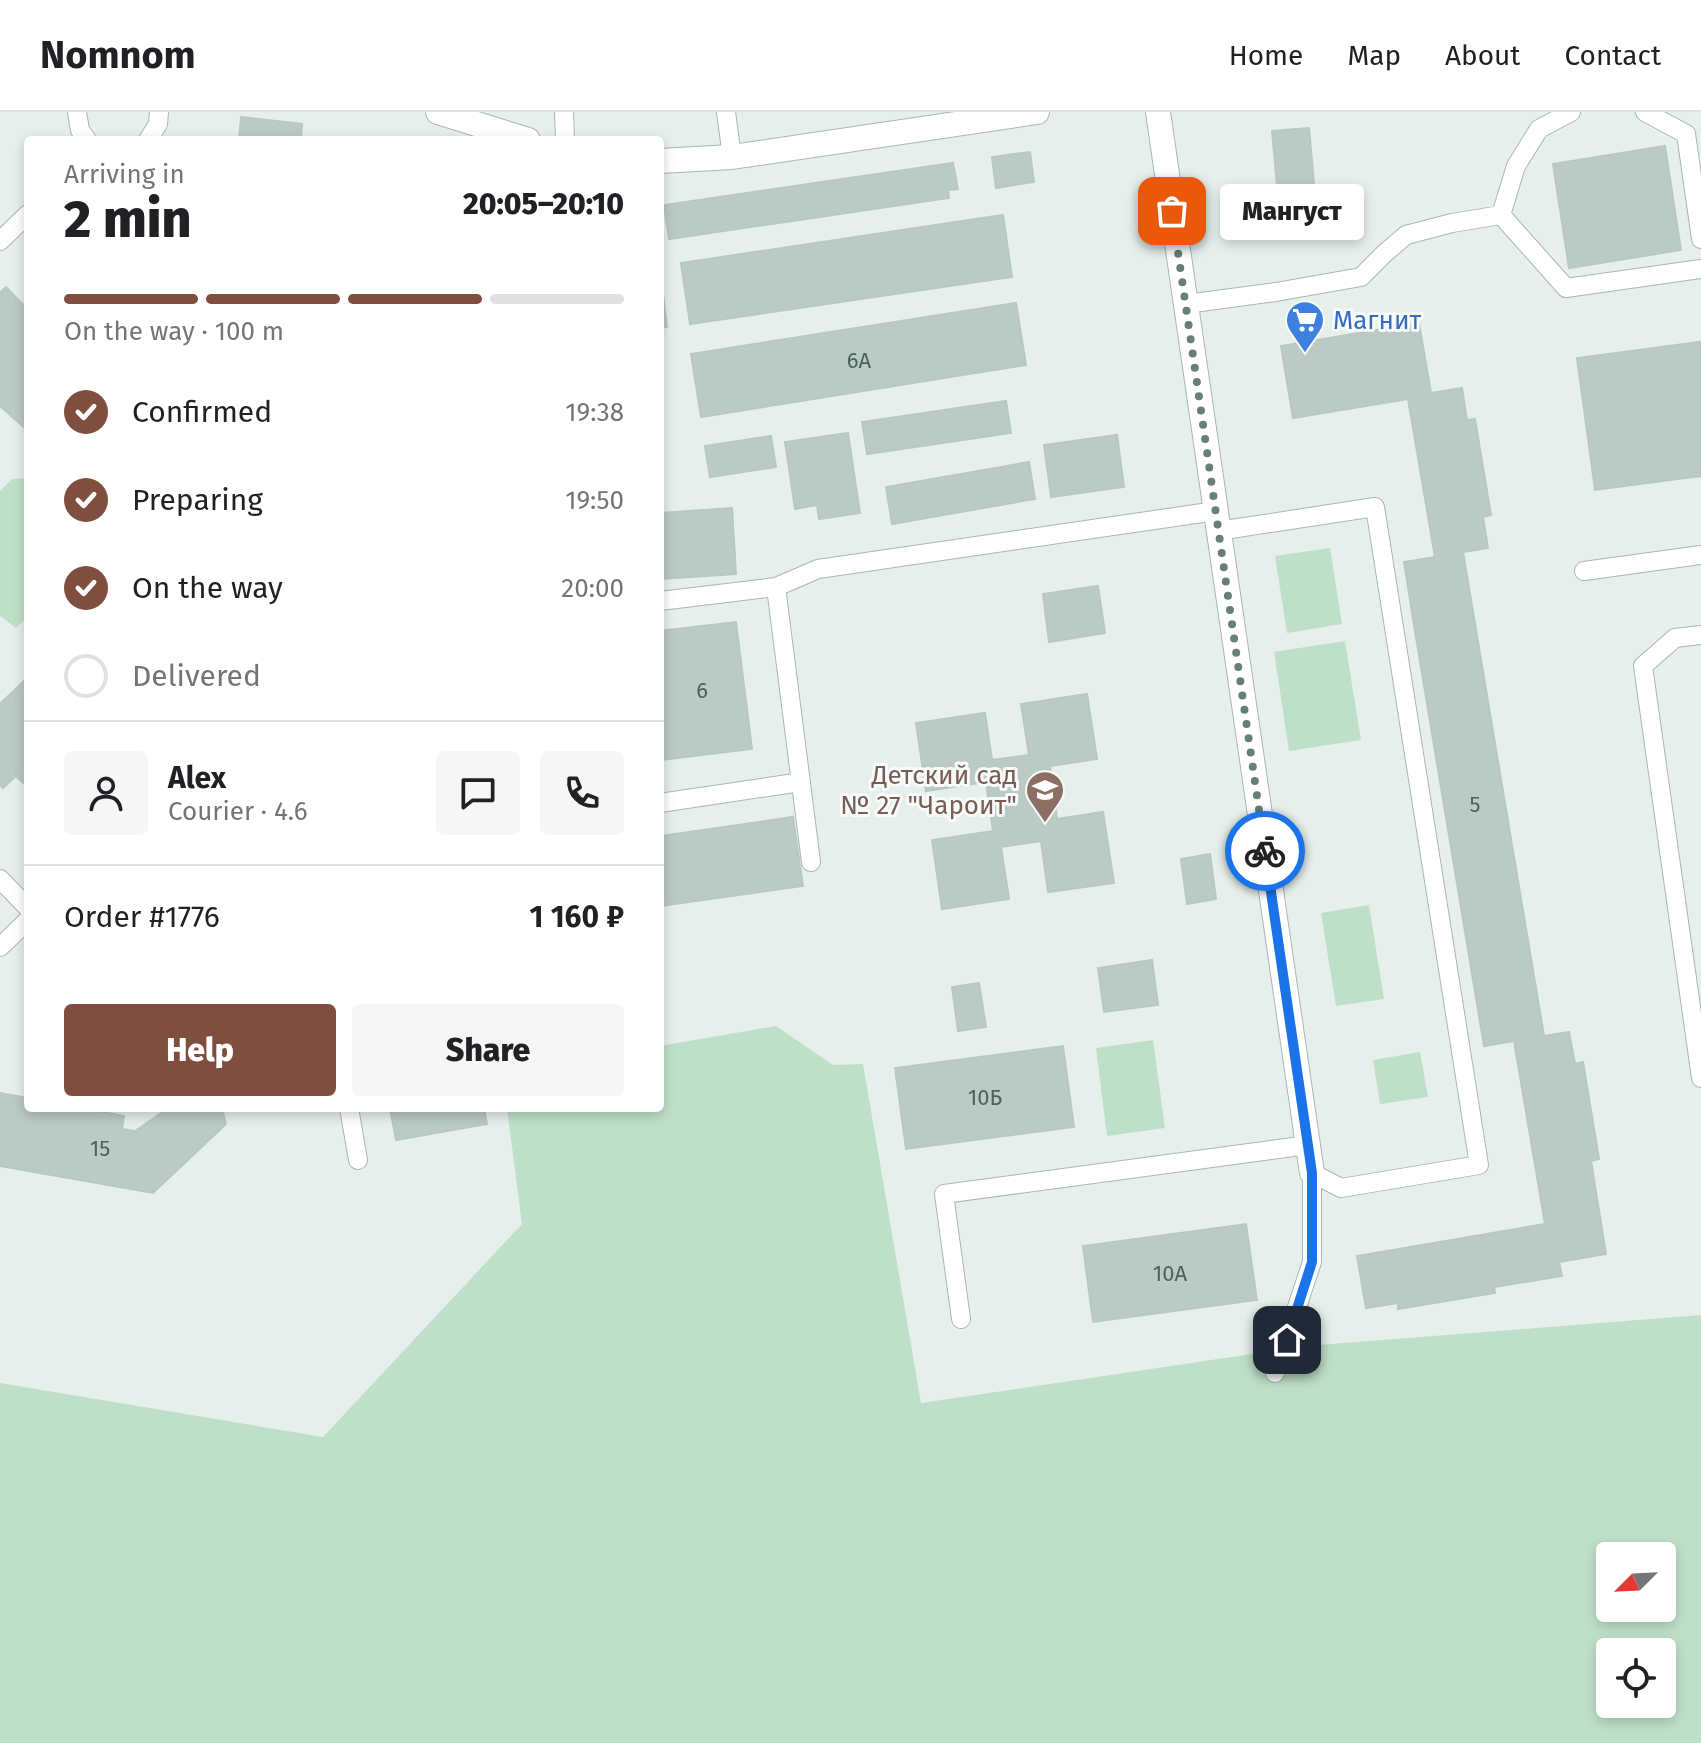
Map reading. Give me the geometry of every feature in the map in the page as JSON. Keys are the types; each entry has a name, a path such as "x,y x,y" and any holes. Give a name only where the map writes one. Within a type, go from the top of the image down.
{"street":[{"path":"438,112 493,135"},
{"path":"664,161 732,157 1037,112"},
{"path":"1158,112 1312,1173"}],"lane":[{"path":"77,112 84,136"},
{"path":"150,136 158,124 159,112"},
{"path":"564,112 565,136"},
{"path":"726,112 732,157"},
{"path":"1501,215 1516,166 1539,129 1571,112"},
{"path":"1645,112 1686,134 1701,239"},
{"path":"1186,304 1361,277 1406,235 1501,215"},
{"path":"1501,215 1566,288 1701,269"},
{"path":"0,241 24,218"},
{"path":"664,601 776,587 818,569 1217,521 1375,507 1479,1165 1341,1188 1312,1173 1312,1262 1275,1373"},
{"path":"1584,571 1701,555"},
{"path":"776,587 811,862"},
{"path":"1701,635 1675,638 1643,666 1701,1078"},
{"path":"664,802 801,782"},
{"path":"0,879 24,904"},
{"path":"0,947 24,924"},
{"path":"350,1112 358,1160"},
{"path":"961,1319 944,1194 1308,1145"}],"green space":[{"path":"24,478 24,620 16,628 0,616 0,491 12,479"},
{"path":"1330,548 1342,624 1287,633 1275,556"},
{"path":"1345,641 1361,740 1289,751 1274,652"},
{"path":"1369,905 1384,999 1336,1006 1321,913"},
{"path":"776,1026 833,1065 863,1064 921,1403 1306,1346 1701,1315 1701,1743 0,1743 0,1383 323,1437 522,1224 508,1112 664,1112 664,1045"},
{"path":"1153,1040 1165,1128 1107,1136 1096,1048"},
{"path":"1420,1052 1428,1097 1380,1104 1373,1060"}],"building":[{"path":"241,117 302,124 301,136 239,136"},
{"path":"1309,128 1318,227 1281,230 1272,131"},
{"path":"1665,146 1681,250 1569,268 1553,164"},
{"path":"1030,152 1034,182 996,188 992,157"},
{"path":"953,163 958,189 948,190 949,198 669,239 664,205"},
{"path":"1003,215 1012,277 690,324 681,263"},
{"path":"6,287 24,306 24,427 0,406 0,293"},
{"path":"1016,303 1026,365 701,417 691,354"},
{"path":"1419,323 1431,393 1462,388 1467,420 1475,419 1491,515 1483,517 1488,548 1463,552 1544,1036 1569,1032 1575,1064 1583,1062 1599,1159 1591,1161 1606,1254 1559,1262 1562,1276 1494,1287 1495,1293 1398,1309 1398,1303 1366,1308 1357,1256 1545,1224 1514,1041 1484,1046 1415,631 1404,562 1435,557 1408,399 1293,418 1281,346"},
{"path":"1700,342 1701,476 1595,490 1577,358"},
{"path":"1006,401 1011,433 867,454 862,422"},
{"path":"848,433 860,513 819,519 817,505 795,509 785,442"},
{"path":"1117,435 1124,487 1051,497 1044,445"},
{"path":"771,436 776,467 710,477 705,446"},
{"path":"1029,462 1035,499 892,524 886,487"},
{"path":"732,508 736,574 664,579 664,513"},
{"path":"1098,586 1105,633 1049,642 1043,594"},
{"path":"736,622 752,749 664,760 664,631"},
{"path":"24,681 24,782 16,776 3,788 0,785 0,704"},
{"path":"1087,694 1097,759 1050,766 1057,819 1103,812 1114,883 1048,892 1041,841 1001,847 1009,899 942,909 932,840 993,831 986,782 926,791 916,723 985,713 992,760 1029,755 1021,704"},
{"path":"793,817 803,886 664,905 664,835"},
{"path":"1210,854 1216,899 1187,904 1181,859"},
{"path":"1152,960 1158,1005 1104,1012 1098,968"},
{"path":"979,983 986,1027 958,1031 952,987"},
{"path":"1063,1046 1074,1127 906,1149 895,1068"},
{"path":"0,1093 24,1097 24,1112 104,1112 124,1116 122,1129 135,1131 163,1112 223,1112 226,1124 153,1193 0,1166"},
{"path":"391,1112 485,1112 487,1124 396,1140"},
{"path":"1246,1224 1257,1300 1093,1322 1083,1246"}],"way so far":[{"path":"1172,211 1265,851"}],"place":[{"name":"Мангуст","path":"1172,211"},
{"name":"Магнит","path":"1305,354"},
{"name":"Детский сад № 27 \"Чароит\"","path":"1045,824"}],"route":[{"path":"1265,851 1312,1173 1312,1262 1287,1340"}]}
